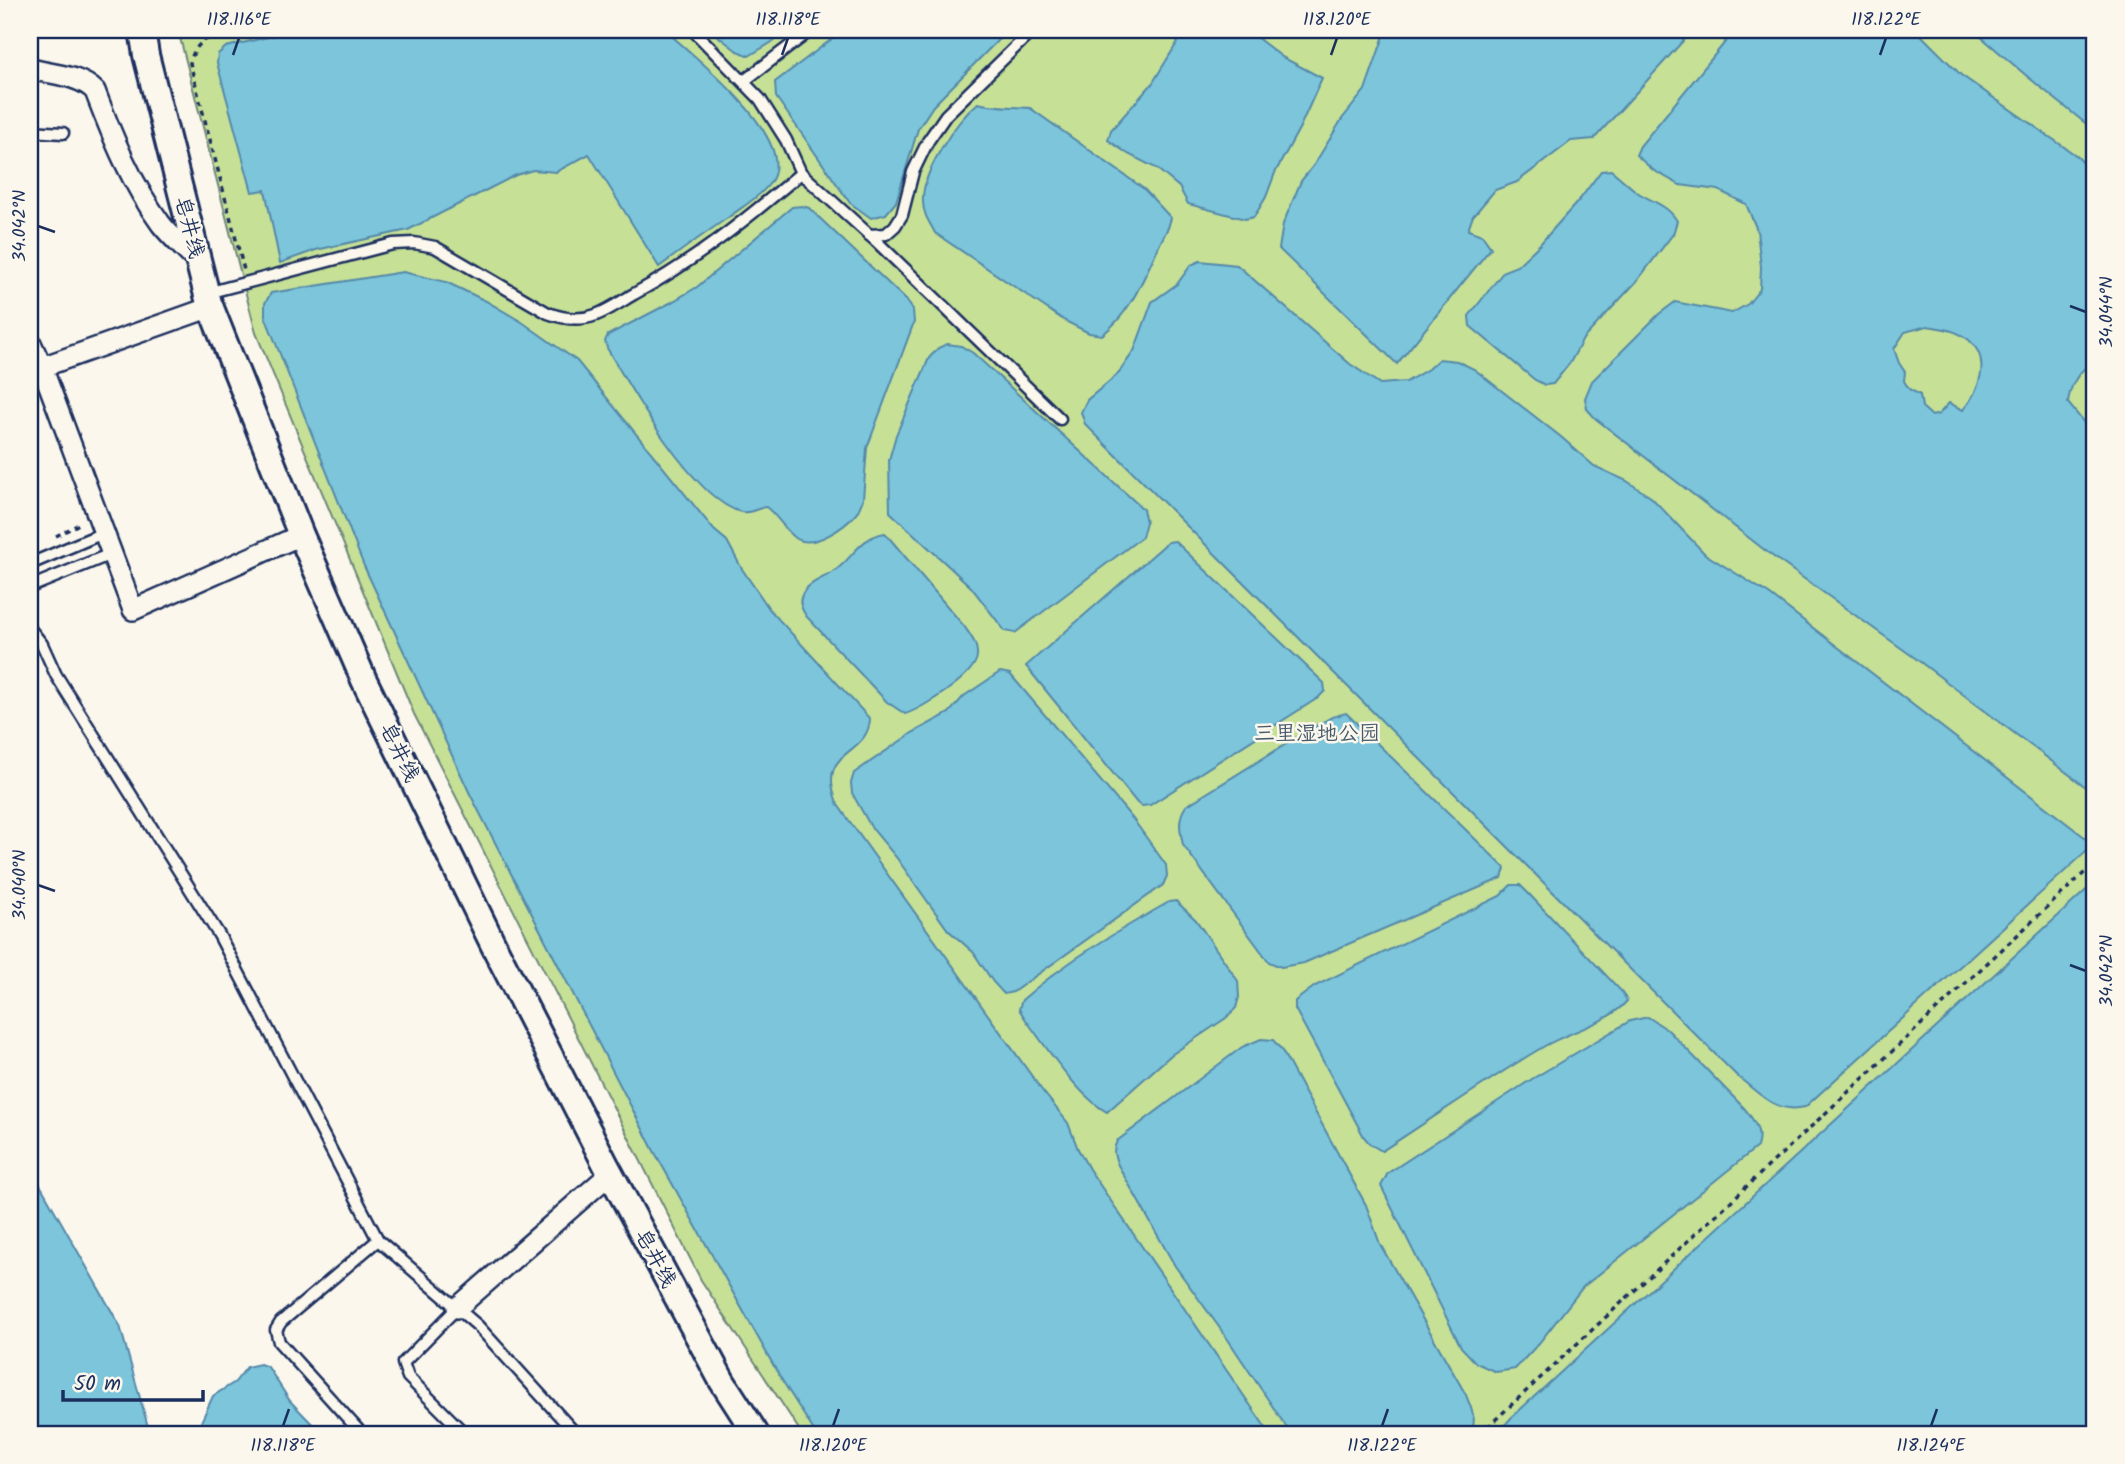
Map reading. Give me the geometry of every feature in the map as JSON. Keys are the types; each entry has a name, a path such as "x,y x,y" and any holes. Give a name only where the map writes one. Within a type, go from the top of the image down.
{"street":[{"name":"皂井线","path":"142,30 146,55 209,300 301,535 364,680 494,946 611,1173 722,1381 756,1434"},
{"path":"30,69 81,81 95,91 125,165 142,195 163,226 199,264"},
{"path":"42,367 209,300"},
{"path":"30,341 133,610 301,535"},
{"path":"457,1308 611,1173"}],"lane":[{"path":"692,30 760,99 786,140 801,173 1060,419"},
{"path":"744,82 811,30"},
{"path":"869,235 886,234 895,226 902,215 914,172 928,141 946,115 1033,30"},
{"path":"30,131 63,133"},
{"path":"209,300 247,282 393,244 414,243 435,247 548,313 562,318 595,315 665,277 733,230 801,173"},
{"path":"30,564 100,524"},
{"path":"30,587 111,554"},
{"path":"30,629 42,644 56,675 219,935 378,1240 478,1326 576,1434"},
{"path":"362,1434 279,1342 275,1330 378,1240"},
{"path":"457,1308 403,1363 408,1377 465,1434"}],"path":[{"path":"237,30 205,38 193,51 190,63 247,282"},
{"path":"52,538 100,524"},
{"path":"1480,1434 2095,863"}],"green space":[{"name":"三里湿地公园","path":"178,30 2095,30 2095,1434 802,1434 701,1280 414,714 256,333"}],"water":[{"path":"297,30 665,30 740,100 771,145 776,165 770,183 751,202 659,267 589,154 556,172 533,170 516,175 408,230 316,250 280,263 265,190 252,192 217,63 218,54 226,47"},
{"path":"710,30 785,30 774,41 749,56 737,51"},
{"path":"844,30 1008,30 933,106 918,129 896,202 886,214 871,218 850,203 776,97 775,82"},
{"path":"1185,30 1247,30 1282,57 1322,78 1254,217 1245,219 1188,204 1179,187 1156,168 1108,140 1111,130 1152,84"},
{"path":"1386,30 1693,30 1594,139 1571,141 1517,182 1495,190 1473,216 1468,230 1482,235 1491,248 1397,364 1279,249 1283,224 1301,181 1342,119 1365,90"},
{"path":"1735,30 1916,30 1961,75 2077,156 2095,176 2095,366 2087,366 2079,374 2068,403 2095,436 2095,794 1915,658 1771,555 1596,419 1587,409 1585,398 1592,381 1659,314 1675,302 1732,313 1748,304 1760,289 1761,267 1757,230 1746,204 1718,190 1680,185 1653,170 1636,155 1640,146","holes":["1927,326 1964,337 1976,348 1980,357 1981,375 1978,385 1963,410 1949,403 1939,414 1932,416 1922,407 1920,395 1909,389 1904,381 1905,372 1894,349 1905,332"]},
{"path":"1973,30 2095,30 2095,131 2028,77"},
{"path":"978,103 1030,108 1144,189 1171,218 1133,299 1102,335 1089,333 1065,321 935,233 929,222 923,202 928,177 950,135"},
{"path":"1611,170 1637,192 1664,207 1677,221 1673,234 1637,281 1583,339 1570,363 1553,384 1545,385 1535,380 1470,326 1469,316 1504,271 1517,266 1540,244 1601,171"},
{"path":"792,207 809,208 907,301 913,310 914,322 867,448 863,499 858,511 845,525 812,541 797,539 766,507 741,512 723,503 704,487 665,441 631,390 605,341 608,335 697,287"},
{"path":"1200,261 1237,265 1350,364 1380,384 1406,382 1439,359 1457,361 1474,369 1594,466 1627,481 1652,498 1705,554 1769,594 2091,842 2086,852 1805,1107 1785,1108 1769,1101 1738,1077 1085,424 1081,412 1087,400 1117,375 1134,351 1152,302 1177,284 1191,265"},
{"path":"403,272 446,282 486,301 522,322 577,361 714,530 727,541 770,610 870,719 867,732 861,741 837,763 833,773 832,787 838,805 1068,1123 1089,1169 1270,1434 816,1434 780,1377 654,1151 470,794 364,566 265,316 265,303 271,293"},
{"path":"947,344 961,346 973,353 1143,509 1146,522 1142,537 1015,633 1005,631 971,587 890,512 889,460 896,435 929,358 938,348"},
{"path":"885,533 964,626 977,652 974,664 958,681 923,706 905,714 887,702 806,616 800,603 807,587 840,567 869,539"},
{"path":"1175,541 1324,683 1325,691 1150,805 1142,806 1026,666 1168,542"},
{"path":"1000,672 1010,674 1133,819 1166,865 1167,876 1163,885 1013,992 1004,994 973,952 948,930 871,827 852,793 851,783 854,773 912,733 949,713 964,696"},
{"path":"1346,713 1505,868 1502,878 1304,963 1281,967 1269,962 1183,845 1181,815 1186,806 1312,728"},
{"path":"2095,882 2095,1434 1503,1434 1504,1426 1511,1418"},
{"path":"1511,885 1520,885 1528,893 1622,992 1627,1001 1609,1016 1522,1059 1382,1151 1364,1137 1295,1009 1295,1001 1315,986 1500,896"},
{"path":"1176,901 1196,920 1238,981 1239,997 1236,1008 1226,1018 1171,1055 1107,1112 1074,1083 1019,1009 1022,1000 1074,960 1169,902"},
{"path":"1648,1017 1668,1030 1745,1109 1757,1127 1757,1147 1583,1287 1515,1369 1496,1372 1476,1363 1461,1347 1381,1186 1388,1173 1532,1079 1630,1021"},
{"path":"1261,1039 1273,1040 1281,1049 1366,1205 1380,1244 1466,1395 1474,1420 1469,1434 1291,1434 1175,1266 1118,1165 1114,1153 1117,1141 1242,1047"},
{"path":"30,1167 120,1326 150,1434 30,1434"},
{"path":"260,1364 268,1367 290,1401 322,1434 206,1434 201,1422 213,1396 235,1382 247,1367"}]}
